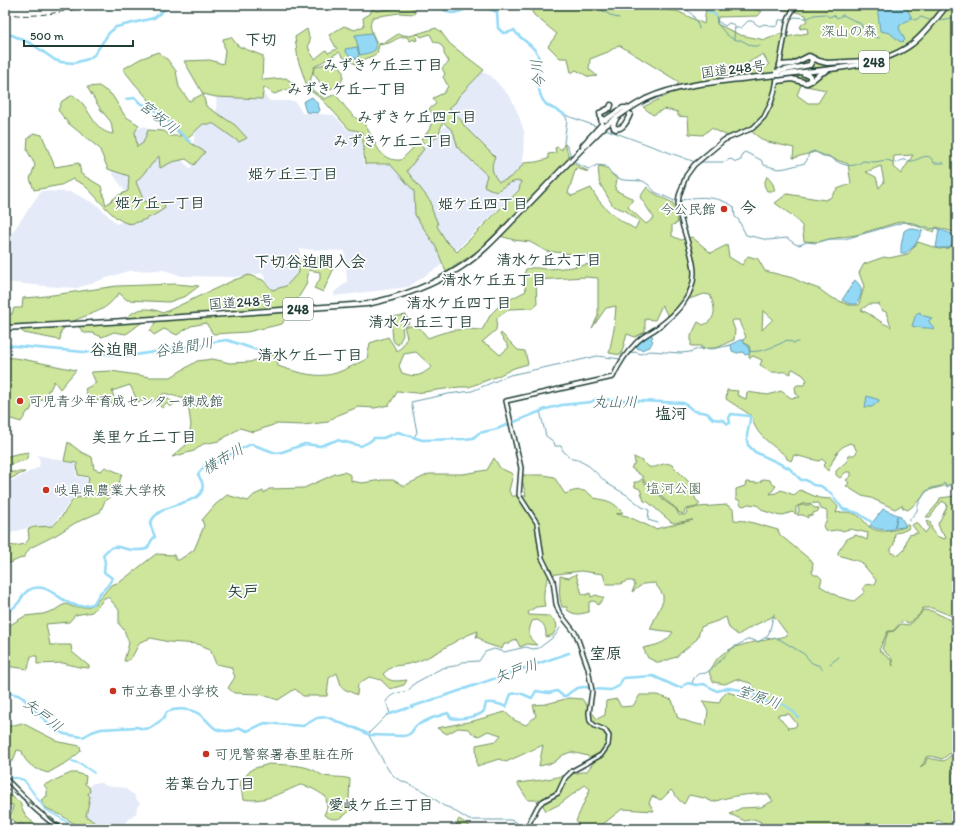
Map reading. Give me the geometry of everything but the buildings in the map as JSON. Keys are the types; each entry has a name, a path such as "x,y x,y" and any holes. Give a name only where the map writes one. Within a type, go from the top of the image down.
{"highway":[{"name":"国道248号","path":"5,328 367,304 390,299 430,285 462,267 485,248 601,129 624,111 646,97 675,87 866,63 888,55 906,45 926,28 945,5"},
{"path":"780,65 792,64 810,56 827,63 866,63"},
{"path":"778,73 810,65 812,60 810,57 806,57"},
{"path":"777,81 792,79 805,83 810,82 823,71 866,63"},
{"path":"778,73 807,74 809,75 810,79 805,83"},
{"name":"国道248号","path":"624,111 645,100 668,91 688,86 778,73"},
{"path":"611,105 610,108 600,113 602,124 601,129 610,126 619,129 623,126 624,111"},
{"path":"600,118 605,120 624,111"},
{"path":"616,129 614,123 615,120 624,111"},
{"name":"国道248号","path":"570,160 601,129"}],"main road":[{"path":"531,829 526,828 538,806 543,801 558,793 569,774 598,757 606,748 609,740 608,733 605,730 595,726 590,721 592,691 588,668 576,634 556,604 553,580 542,558 537,523 518,495 521,468 506,401 613,377 634,344 658,327 685,301 692,288 694,273 678,202 686,176 694,164 724,140 753,128 764,117 771,103 777,81 787,24 796,5"},
{"path":"6,779 27,800 29,804 59,829"}],"shaded area":[{"path":"217,70 240,71 270,101 295,101 302,113 334,115 348,130 361,132 364,165 403,165 451,121 444,111 478,71 490,75 511,98 524,131 523,160 519,189 440,266 408,287 334,296 334,292 347,282 345,251 300,249 300,284 274,301 263,273 235,277 182,276 164,270 128,271 77,288 5,282 5,243 41,191 72,192 97,205 117,224 140,212 112,173 108,140 145,126 191,169 196,119 216,118"},
{"name":"岐阜県農業大学校","path":"37,455 77,464 76,476 88,478 85,496 73,498 52,526 35,526 16,531 5,536 5,484 39,467 40,461"},
{"path":"93,783 101,783 107,786 125,788 134,794 135,798 140,803 137,807 136,814 134,814 126,822 103,829 86,816 90,797 87,794 90,791 89,787"}],"green space":[{"path":"394,5 404,5 415,9 415,14 399,13 373,17 371,20 371,27 377,43 386,42 398,34 410,36 436,28 450,44 484,70 449,108 461,120 465,127 495,157 492,170 499,182 510,177 524,163 548,159 548,154 556,153 555,148 558,147 562,150 564,144 572,162 588,171 576,168 568,193 572,196 591,188 604,207 635,229 639,221 626,211 613,206 599,182 599,166 605,167 617,179 615,190 633,199 628,207 646,224 654,218 640,197 647,187 656,194 673,203 678,223 672,225 672,236 681,240 692,237 711,253 727,245 729,257 742,265 748,256 758,259 765,271 793,278 819,289 830,297 849,305 859,305 864,286 859,273 864,264 884,257 889,258 908,254 918,242 939,249 948,248 957,242 957,459 951,464 957,471 955,483 926,491 921,499 908,510 903,508 902,505 895,509 871,498 862,496 846,486 849,483 846,480 851,476 851,472 846,472 840,478 836,475 836,471 847,461 849,455 854,455 857,452 854,445 850,443 838,451 828,471 823,466 826,463 822,459 819,461 794,455 791,461 787,459 786,456 760,434 756,429 752,416 726,399 727,390 738,391 737,395 746,399 747,392 768,395 781,391 791,398 799,397 796,393 795,387 797,385 804,385 807,380 803,375 793,369 791,370 791,374 786,372 769,371 760,365 762,360 753,356 749,358 750,347 744,343 743,340 746,337 739,320 733,320 732,322 735,330 734,340 719,347 702,350 701,346 691,346 691,336 698,322 703,325 708,322 713,316 714,312 710,295 704,294 683,301 668,316 662,305 655,320 645,319 645,332 635,337 627,334 621,355 609,353 614,329 616,306 606,308 592,328 598,316 598,278 585,277 536,280 537,304 534,308 509,309 497,318 496,330 482,342 491,347 500,355 509,347 500,335 501,333 518,350 525,351 528,364 514,368 469,387 416,393 398,391 389,405 375,408 358,407 336,416 328,422 303,425 276,424 253,432 240,428 219,441 203,444 194,451 172,457 186,445 191,426 188,403 185,399 164,393 151,403 146,400 138,402 130,385 112,391 116,405 105,401 89,400 85,389 96,383 91,372 111,371 150,377 171,377 197,361 213,359 230,363 250,362 281,351 277,359 278,366 308,374 332,374 367,359 370,343 388,337 397,351 402,347 407,337 404,326 418,326 428,338 455,330 482,330 491,314 501,304 526,291 523,277 526,269 562,268 590,264 589,256 546,251 530,242 500,236 446,272 436,247 415,215 414,191 390,164 365,164 362,132 349,129 323,100 308,89 298,60 295,37 307,29 310,41 308,45 310,52 315,59 326,50 328,53 337,49 329,35 344,26 355,30 364,26 363,18 370,14 372,9 377,11 395,8","holes":["418,34 421,37 430,34 434,42 439,43 444,49 444,54 449,62 442,68 445,74 443,77 448,86 444,93 433,98 436,104 429,109 434,116 429,130 421,140 426,145 438,136 443,122 453,131 458,148 487,175 484,186 496,192 510,183 521,181 519,190 457,252 446,241 437,226 438,224 432,210 431,202 407,171 424,149 418,143 401,160 393,160 386,157 381,153 364,124 350,113 335,94 325,99 312,90 310,82 314,67 339,52 343,57 357,65 377,53 379,45 389,43 402,37 407,37 410,41 414,39 415,41 417,40 416,36","869,304 879,304 881,310 886,312 891,327 861,310","763,310 773,319 762,330","416,352 432,367 415,376 402,373 399,366 404,354"]},
{"name":"深山の森","path":"528,5 642,5 650,9 677,11 704,24 706,7 704,5 735,5 762,11 758,16 718,17 717,24 740,35 765,40 784,32 783,40 786,40 786,37 808,33 807,28 800,29 801,25 807,21 806,15 766,5 957,5 957,233 936,227 934,232 902,221 856,235 818,242 804,241 802,226 794,217 775,203 787,194 825,200 830,198 837,189 851,184 848,164 815,152 793,158 794,148 764,141 748,129 728,136 711,128 703,135 689,134 688,117 678,116 678,112 664,109 653,115 643,107 670,94 679,82 619,45 608,52 590,59 589,69 597,76 589,77 576,70 571,73 568,58 560,58 548,46 557,34 534,15","holes":["763,54 769,65 756,72 748,63","801,85 826,90 818,103 808,103 797,95","913,155 901,174 893,167 894,156","881,166 884,182 879,188 876,177 866,172"]},
{"path":"231,37 238,46 263,56 262,80 286,78 297,86 274,94 264,87 262,99 216,97 203,94 184,61 210,60 223,64 225,52 223,39"},
{"path":"158,52 167,59 176,71 179,87 189,101 203,94 206,106 235,125 247,138 239,142 214,124 203,124 186,140 205,152 194,165 186,159 172,162 160,168 159,156 136,182 144,201 154,203 164,202 165,208 154,215 134,223 121,221 85,186 73,179 61,185 34,190 30,179 35,165 27,150 28,138 34,133 42,135 55,167 79,163 81,174 101,186 106,205 117,196 128,191 129,176 108,169 99,148 68,123 58,110 62,101 73,95 81,101 99,127 107,133 113,134 111,122 101,110 87,87 99,86 112,95 125,116 139,125 135,132 137,147 143,143 148,130 164,131 170,136 181,136 123,69 140,59"},
{"path":"332,61 338,64 342,69 342,81 333,88 325,89 313,73 314,68"},
{"path":"767,176 773,184 775,191 767,191 764,185"},
{"path":"311,256 331,259 333,270 323,292 314,288 320,279 320,272 309,270 306,285 282,324 247,332 213,334 206,323 191,326 177,335 164,329 154,335 150,331 156,321 151,317 126,334 114,332 102,337 93,333 84,333 79,327 84,323 93,321 115,324 142,309 151,309 163,313 234,280 249,275 263,280 272,290 286,286 299,272 298,259"},
{"path":"176,284 199,286 186,296 169,302 127,300 119,293 105,308 68,325 61,331 60,340 24,333 15,325 5,327 5,314 12,314 14,308 22,308 23,298 117,286"},
{"path":"406,315 409,323 402,326 403,335 398,345 393,340 391,317"},
{"path":"5,357 76,370 60,389 54,381 50,390 48,390 47,397 40,401 34,399 30,411 28,411 21,422 5,417"},
{"path":"162,396 175,403 170,407 166,403 162,408 156,402"},
{"path":"68,442 81,452 92,457 94,469 101,471 105,467 122,474 116,492 105,501 100,512 75,523 56,535 30,548 24,557 5,565 5,537 9,545 15,546 25,544 29,539 28,529 34,527 53,526 74,498 86,497 89,477 78,475 77,463 64,461"},
{"path":"29,452 26,460 11,464 7,468 10,472 25,472 5,481 5,457"},
{"name":"塩河公園","path":"634,457 643,461 649,467 655,467 666,463 672,465 689,482 696,500 700,503 697,507 686,509 683,514 678,512 677,509 664,499 657,490 645,482 642,476 631,468 635,463"},
{"path":"494,458 500,468 513,474 509,491 512,496 526,496 521,475 544,475 554,477 565,494 577,490 587,492 594,498 613,504 623,513 616,514 627,516 655,529 693,520 675,523 671,522 648,502 644,501 640,489 635,487 634,482 638,482 642,479 644,483 657,491 663,500 676,509 679,515 685,515 688,510 698,507 727,505 733,509 734,520 746,521 778,530 780,535 813,562 812,572 814,575 818,575 822,579 820,586 839,597 854,601 865,592 863,589 865,585 875,584 876,580 861,562 838,555 838,552 847,539 856,535 867,540 868,533 850,529 842,531 825,530 823,526 827,520 827,511 821,509 818,503 802,504 796,507 796,514 792,512 780,516 764,511 757,505 741,505 739,500 736,499 736,489 745,486 746,482 758,483 764,479 770,480 771,483 776,486 770,494 781,490 794,495 800,490 819,498 831,499 838,507 836,513 845,512 858,515 875,530 892,530 905,527 907,524 909,526 908,529 895,533 891,553 899,555 904,550 909,535 918,533 912,525 917,522 925,533 929,528 926,521 930,522 934,534 945,539 946,537 941,532 938,524 947,504 942,501 930,517 926,517 938,503 940,498 955,496 957,493 957,618 932,608 923,608 919,615 909,623 902,621 893,631 888,631 879,650 891,660 893,666 892,659 882,649 888,632 894,631 901,624 909,625 919,616 923,610 932,611 957,623 957,740 952,752 942,759 931,756 926,757 924,763 920,767 925,764 927,758 944,761 955,752 957,744 957,769 952,774 953,805 957,820 957,829 946,829 944,823 940,820 934,822 931,829 759,829 761,822 754,819 745,821 730,814 741,808 761,807 773,801 768,794 740,795 713,802 704,798 689,795 684,804 671,790 661,800 652,796 649,803 654,811 622,809 597,829 581,828 576,821 590,789 585,785 560,804 546,811 540,800 528,800 517,783 542,780 587,771 593,763 588,756 571,752 563,755 553,763 539,766 543,745 506,762 499,759 477,766 476,745 496,741 501,735 488,731 479,736 472,733 469,729 458,728 447,734 437,728 473,721 505,712 514,720 526,725 536,716 533,705 546,704 569,698 582,699 597,719 605,715 606,701 617,699 621,707 633,706 640,695 657,695 672,700 678,718 706,726 708,711 702,701 719,703 721,698 727,692 751,699 760,694 750,683 736,679 725,684 713,682 709,672 717,659 732,649 741,645 788,635 774,616 738,635 729,628 726,617 701,627 697,639 676,657 659,663 648,658 643,648 664,642 673,632 650,629 663,601 663,595 655,583 643,584 632,592 635,585 633,581 627,581 620,584 606,584 603,574 581,571 549,575 545,586 545,606 536,607 528,612 529,615 549,616 556,622 557,627 553,635 546,637 545,629 542,623 537,620 532,621 529,634 531,640 537,645 527,644 520,647 516,639 509,644 504,644 502,649 484,643 481,639 476,637 478,631 426,658 392,667 383,674 391,680 407,680 404,685 390,689 381,680 369,677 358,684 357,695 342,688 337,673 329,678 327,696 303,696 295,689 278,700 260,694 234,693 228,688 235,677 231,667 216,664 210,649 198,644 169,642 151,638 140,642 132,657 127,661 124,661 129,643 124,630 119,624 119,610 108,597 104,598 92,612 75,615 69,622 46,624 50,645 71,645 72,652 89,666 89,668 63,663 37,664 37,656 31,656 28,669 5,666 5,628 25,616 43,614 66,604 73,607 87,607 95,604 111,585 120,582 156,554 174,555 176,560 179,560 194,550 204,526 202,520 215,505 227,495 248,501 254,495 263,491 264,493 269,489 304,488 335,474 344,472 351,475 351,481 362,483 393,480 404,486 429,474 463,474 487,470","holes":["789,714 797,724 795,727 788,728 777,715"]},
{"path":"811,505 818,508 819,511 813,513 813,516 808,515 808,518 803,515 797,515 799,511 798,506"},
{"path":"576,574 582,594 586,595 590,593 591,597 596,595 604,598 598,605 593,601 589,602 589,612 580,614 570,612 567,610 567,607 562,607 560,595 560,576 569,578"},
{"path":"22,723 59,742 80,746 81,751 69,761 48,773 35,768 28,763 23,756 22,751 17,750 13,761 5,761 5,739 9,737 5,732 5,725 10,726"},
{"path":"269,764 301,766 323,775 350,779 349,800 352,809 339,818 332,819 324,815 327,808 326,797 310,788 300,785 279,794 258,800 243,799 240,782 252,769"},
{"path":"71,773 86,776 85,784 89,787 90,791 88,794 90,797 86,816 103,829 82,829 61,815 46,808 41,800 47,796 47,789 44,785"},
{"path":"5,792 20,802 26,816 29,819 45,829 23,829 24,826 21,823 18,826 9,817 12,812 13,805 5,805"},
{"path":"459,819 474,829 454,829"},
{"path":"125,824 118,829 103,829"}],"water":[{"path":"877,5 905,5 912,18 900,25 899,28 905,40 903,42 899,41 890,33 880,31"},
{"path":"371,33 376,49 360,55 355,35"},
{"path":"357,47 359,55 356,59 348,54 345,49"},
{"path":"312,97 318,104 320,110 318,113 306,112 303,102"},
{"path":"909,228 923,231 915,245 906,253 901,253 904,231"},
{"path":"939,229 957,236 957,241 947,248 936,248"},
{"path":"855,280 861,288 861,294 857,304 850,304 842,300"},
{"path":"920,312 921,315 932,318 929,322 935,329 912,326 916,314"},
{"path":"650,333 653,337 651,339 653,341 649,348 648,347 642,350 637,348 636,345"},
{"path":"743,340 748,346 750,352 749,354 745,355 743,352 737,353 732,351 731,345 727,346"},
{"path":"867,396 879,401 872,407 865,407"},
{"path":"883,509 900,516 905,524 905,527 895,528 897,516 894,529 888,530 871,526 869,527"}],"waterway":[{"path":"5,34 12,35 32,44 55,60 74,63 88,59 94,55 109,33 116,27 154,18 170,5"},
{"name":"今川","path":"440,5 444,10 452,13 478,7 497,12 498,28 503,33 514,30 536,51 538,55 538,84 541,97 548,106 565,115"},
{"path":"592,5 614,17 619,18"},
{"path":"653,5 665,8 668,5 671,7 678,5 691,14 699,29"},
{"path":"697,5 716,15"},
{"path":"790,21 794,17 808,18 814,15 825,14 829,17 834,15 837,18 843,15"},
{"path":"716,15 717,23 730,37 741,40 752,46 760,46"},
{"path":"843,15 861,24 865,34 879,38"},
{"path":"910,17 915,20 921,17 929,20"},
{"path":"940,20 957,17"},
{"path":"735,28 741,28 748,21 752,21 759,26 765,24 774,27 778,25 779,20 786,20"},
{"path":"717,21 725,26 729,23 735,25 734,39"},
{"name":"宮坂川","path":"126,99 135,98 140,103 152,108 190,142"},
{"path":"565,115 567,120 564,143 568,147 571,157"},
{"path":"565,115 598,127"},
{"path":"605,129 695,162"},
{"path":"728,160 731,159 736,162 741,160 742,154 745,152 761,160 764,165 778,169 805,163 809,153 814,151 823,156 829,156 845,165 859,164 863,161 874,162 887,160 896,163 901,160 912,161 927,156 932,159 934,163 944,163"},
{"path":"573,160 579,165 589,169 597,165 606,166 611,173 618,178 623,180 643,181 655,192 677,202"},
{"path":"700,162 727,161"},
{"path":"680,201 700,197 728,203 734,207 735,217 738,219 746,235 768,240 787,238 799,245 807,242 816,243 829,239 845,239 904,222 914,223 921,227 928,227 930,229 939,229"},
{"name":"谷追間川","path":"5,345 129,356 185,347 197,347 213,342 227,340 266,353"},
{"path":"749,351 753,352 763,350 787,340 794,343 798,342"},
{"path":"625,359 631,353 635,352 641,354 649,351 681,353 690,352 701,348 712,349 727,346"},
{"path":"572,362 597,356 621,359"},
{"path":"415,436 417,432 411,402 448,394 472,391 510,375 570,362"},
{"name":"横市川","path":"5,614 16,606 26,592 35,588 46,589 66,602 74,605 82,606 93,604 100,593 109,585 112,578 104,572 105,562 103,555 107,550 115,547 131,550 146,549 155,537 150,524 155,516 163,510 198,496 202,490 202,482 198,474 206,464 223,461 229,455 251,444 276,453 305,444 320,446 337,440 361,446 374,438 383,438 398,432 422,440 465,439 473,438 479,433 497,429 546,409 562,405 591,402 596,399 684,403 694,411 707,413 713,419 723,420 728,424 730,423 729,418 731,414 750,416 747,441 748,445 755,452 789,468 801,480 806,480 813,485 821,486 833,495"},
{"path":"540,411 546,436 554,442 555,446 561,446 563,451 572,459 578,460 589,466 608,484 627,495 642,507 649,510 648,520 658,523"},
{"path":"910,521 917,511 922,498 929,489 943,485 944,483 947,487 957,482"},
{"path":"956,484 957,489"},
{"name":"丸山川","path":"834,498 843,509 858,513 873,523"},
{"path":"766,637 769,633 774,614"},
{"path":"408,691 415,683 442,668 455,666 462,662 479,661 485,652 494,649 504,652 526,647 533,649 539,648 555,636 560,628"},
{"path":"692,683 698,674 706,673 732,648 749,639 758,642 766,637 779,639 804,654 812,663 820,666 822,669"},
{"name":"矢戸川","path":"464,689 569,653"},
{"path":"830,664 839,657"},
{"name":"室原川","path":"593,689 611,690 619,686 623,678 653,676 677,687 682,687"},
{"name":"室原川","path":"684,685 688,683 696,685 704,684 717,691 728,688 748,691 767,702 782,704 789,708 798,717"},
{"name":"矢戸川","path":"5,692 18,695 23,698 53,728 64,734 83,737 101,729 137,727 144,729 150,728 163,719 167,712 180,709 190,710 199,714 214,728 222,731 240,728 247,731 265,723 303,726 317,718 327,717 370,735 403,736 411,733 417,725 448,713 451,718 454,719 472,717 480,714 484,711 486,703 506,707 511,694 520,693 532,698 536,691 549,693 557,691 563,696 566,696 577,688 590,688"},
{"name":"矢戸川","path":"411,707 462,690"},
{"path":"386,702 389,697 394,694 405,692"},
{"path":"387,704 390,714 387,715 368,734 389,771 396,778 425,792 444,806 469,820 510,820 516,822 522,829"},
{"name":"矢戸川","path":"390,714 408,708"},
{"path":"72,761 81,764 94,773"},
{"path":"5,779 17,778 24,780 45,809 79,829"}],"railway":[{"path":"5,13 16,15 39,15 96,5"},
{"path":"5,787 48,815 65,829"}],"place":[{"name":"今公民館","path":"724,209"},
{"name":"可児青少年育成センター錬成館","path":"20,401"},
{"name":"岐阜県農業大学校","path":"46,490"},
{"name":"市立春里小学校","path":"113,691"},
{"name":"可児警察署春里駐在所","path":"206,754"}],"district":[{"name":"下切","path":"261,39"},
{"name":"みずきケ丘三丁目","path":"383,65"},
{"name":"みずきケ丘一丁目","path":"347,89"},
{"name":"みずきケ丘四丁目","path":"417,117"},
{"name":"みずきケ丘二丁目","path":"393,141"},
{"name":"姫ケ丘三丁目","path":"293,174"},
{"name":"姫ケ丘一丁目","path":"160,203"},
{"name":"姫ケ丘四丁目","path":"483,204"},
{"name":"今","path":"748,207"},
{"name":"清水ケ丘六丁目","path":"549,260"},
{"name":"下切谷迫間入会","path":"310,261"},
{"name":"清水ケ丘五丁目","path":"494,280"},
{"name":"清水ケ丘四丁目","path":"459,303"},
{"name":"清水ケ丘三丁目","path":"421,322"},
{"name":"谷迫間","path":"114,349"},
{"name":"清水ケ丘一丁目","path":"310,355"},
{"name":"塩河","path":"671,413"},
{"name":"美里ケ丘二丁目","path":"144,437"},
{"name":"矢戸","path":"243,591"},
{"name":"室原","path":"606,653"},
{"name":"若葉台九丁目","path":"210,784"},
{"name":"愛岐ケ丘三丁目","path":"381,805"}]}
